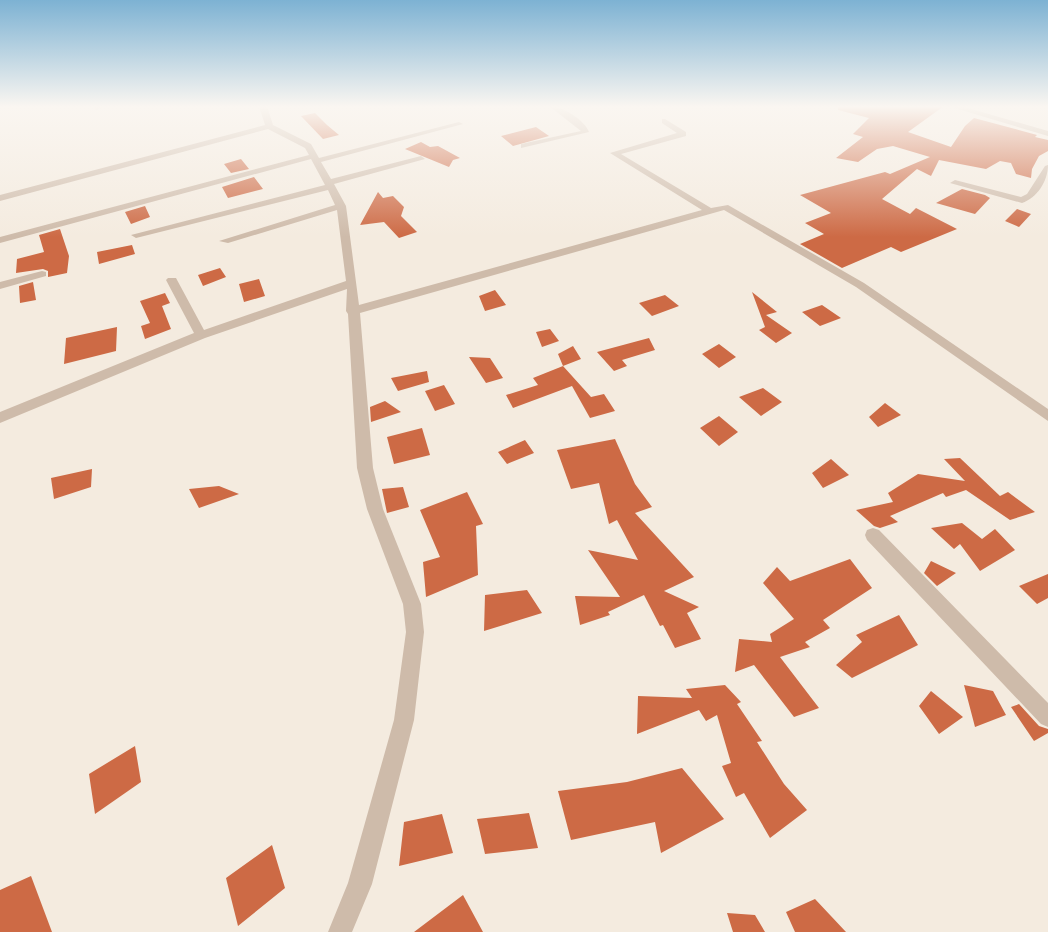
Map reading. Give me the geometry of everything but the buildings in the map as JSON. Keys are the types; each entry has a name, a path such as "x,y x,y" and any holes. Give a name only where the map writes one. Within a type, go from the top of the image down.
{"street":[{"path":"0,198 181,149"},
{"path":"310,149 341,206 352,283 352,310 365,468 375,509 412,604 415,632 404,720 360,884 340,932"},
{"path":"0,240 351,149"},
{"path":"627,149 614,153 710,211"},
{"path":"136,235 421,159"},
{"path":"956,183 1022,200 1030,196 1048,168"},
{"path":"224,241 341,206"},
{"path":"352,310 725,207 860,285 1048,416"},
{"path":"0,286 42,274"},
{"path":"172,280 201,335"},
{"path":"0,418 201,335 352,283"},
{"path":"873,535 1048,717"}]}
